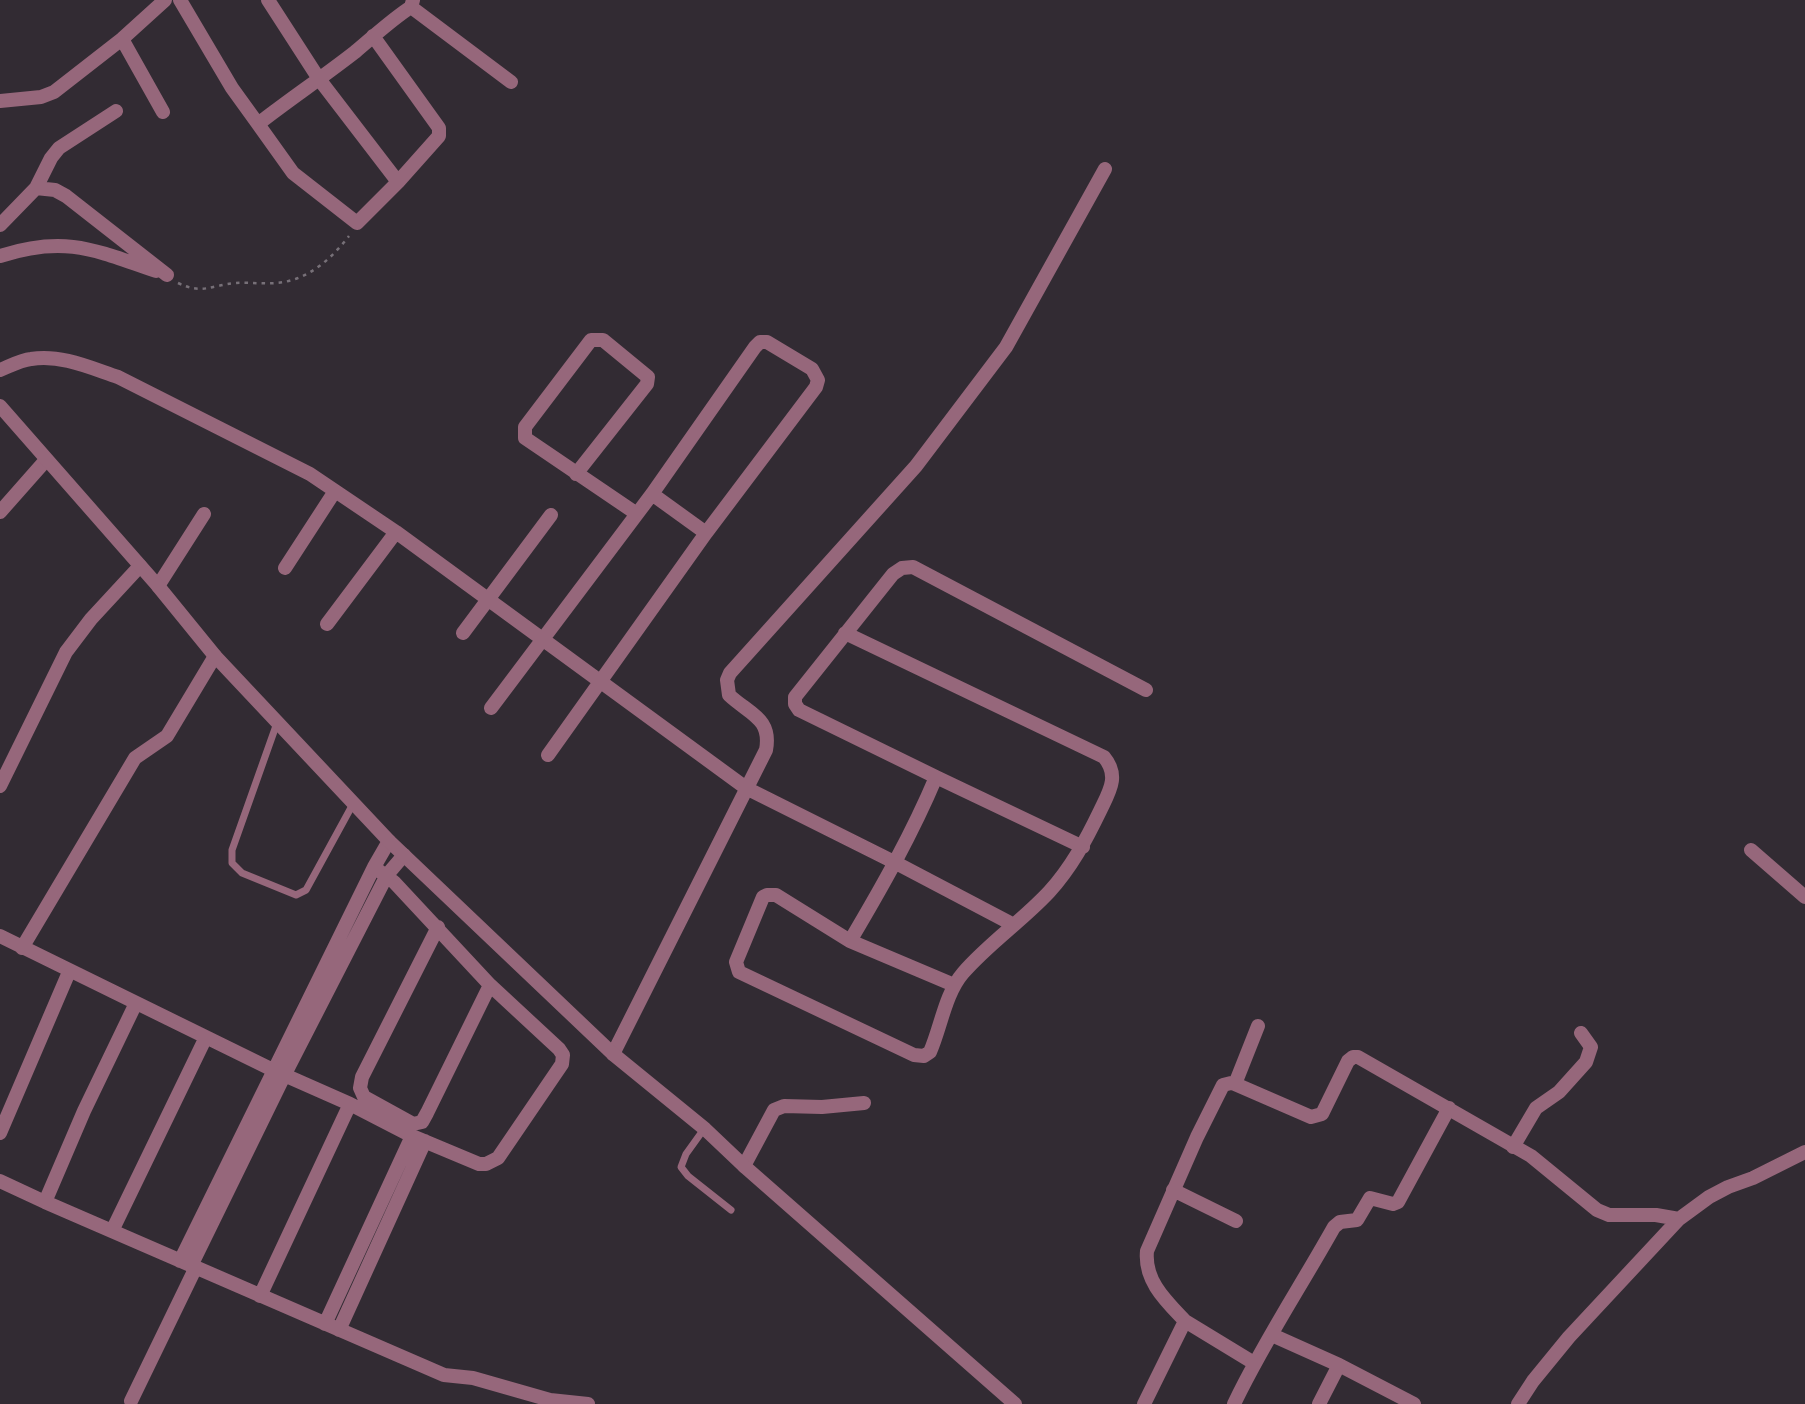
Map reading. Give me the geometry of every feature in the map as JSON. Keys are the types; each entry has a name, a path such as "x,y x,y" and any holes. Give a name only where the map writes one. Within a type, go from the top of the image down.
{"street":[{"path":"0,101 41,97 54,92 122,39 165,0"},
{"path":"180,0 232,88 293,173 357,223 439,136 439,128 373,36"},
{"path":"268,0 319,79 398,182"},
{"path":"258,124 412,4 511,82"},
{"path":"122,39 163,112"},
{"path":"0,225 36,188 59,148 116,111"},
{"path":"613,1054 765,750 768,737 766,727 760,719 729,695 727,680 730,673 916,466 1006,347 1105,169"},
{"path":"36,188 55,190 66,196 167,275"},
{"path":"0,256 34,247 87,247 167,275"},
{"path":"576,474 647,384 648,377 603,340 591,340 525,427 524,433 525,438 576,474 636,514"},
{"path":"491,708 652,494 760,342 767,342 812,369 818,380 816,387 706,533 548,755"},
{"path":"0,370 30,359 66,360 118,377 288,461 396,532 746,788 1012,924"},
{"path":"0,406 158,586 215,656 389,841 613,1054 705,1129 1015,1404"},
{"path":"0,512 46,460"},
{"path":"285,568 335,491"},
{"path":"652,494 706,533"},
{"path":"158,586 204,514"},
{"path":"463,633 551,515"},
{"path":"327,624 396,532"},
{"path":"0,786 4,768 66,652 91,619 140,566"},
{"path":"1083,847 807,715 795,704 795,697 893,574 902,568 913,567 1146,690"},
{"path":"845,634 1104,757 1111,765 1114,775 1111,787 1083,847 1049,892 962,974 954,985 930,1052 924,1056 914,1055 739,972 737,956 763,897 776,895 850,941 954,985"},
{"path":"22,948 135,758 167,736 215,656"},
{"path":"850,941 897,863 930,796 936,777"},
{"path":"131,1401 189,1265 374,867 389,841"},
{"path":"1751,850 1805,897"},
{"path":"279,1072 387,875 404,855"},
{"path":"0,936 69,972 350,1104 418,1139 479,1164 493,1162 562,1063 563,1055 491,985 387,875 374,867"},
{"path":"438,927 362,1077 360,1088 364,1097 413,1124 422,1122 491,985"},
{"path":"0,1133 69,972"},
{"path":"45,1202 84,1111 136,1003"},
{"path":"1235,1084 1258,1026"},
{"path":"1513,1147 1536,1108 1559,1092 1586,1062 1591,1047 1581,1033"},
{"path":"112,1231 206,1037"},
{"path":"1254,1363 1185,1321 1161,1296 1146,1262 1147,1251 1173,1190 1223,1085 1235,1084 1311,1117 1318,1117 1322,1114 1348,1061 1358,1057 1449,1108 1545,1167 1597,1210 1609,1215 1656,1215 1679,1219"},
{"path":"260,1296 350,1104"},
{"path":"744,1166 774,1111 783,1106 864,1104"},
{"path":"1234,1404 1254,1363 1337,1224 1357,1220 1370,1198 1393,1205 1398,1202 1449,1108"},
{"path":"332,1327 418,1139"},
{"path":"1518,1404 1533,1381 1590,1314 1679,1219 1709,1197 1805,1152"},
{"path":"0,1181 444,1375 473,1378 550,1400 588,1404"},
{"path":"1173,1190 1236,1221"},
{"path":"1144,1404 1185,1321"},
{"path":"1272,1335 1339,1365 1414,1404"},
{"path":"1319,1404 1339,1365"}],"lane":[{"path":"278,722 232,850 232,863 242,873 296,895 306,890 353,804"},
{"path":"705,1129 686,1154 681,1167 688,1176 731,1210"}],"path":[{"path":"167,275 182,285 200,291 234,283 283,283 304,277 330,258 357,223"}]}
